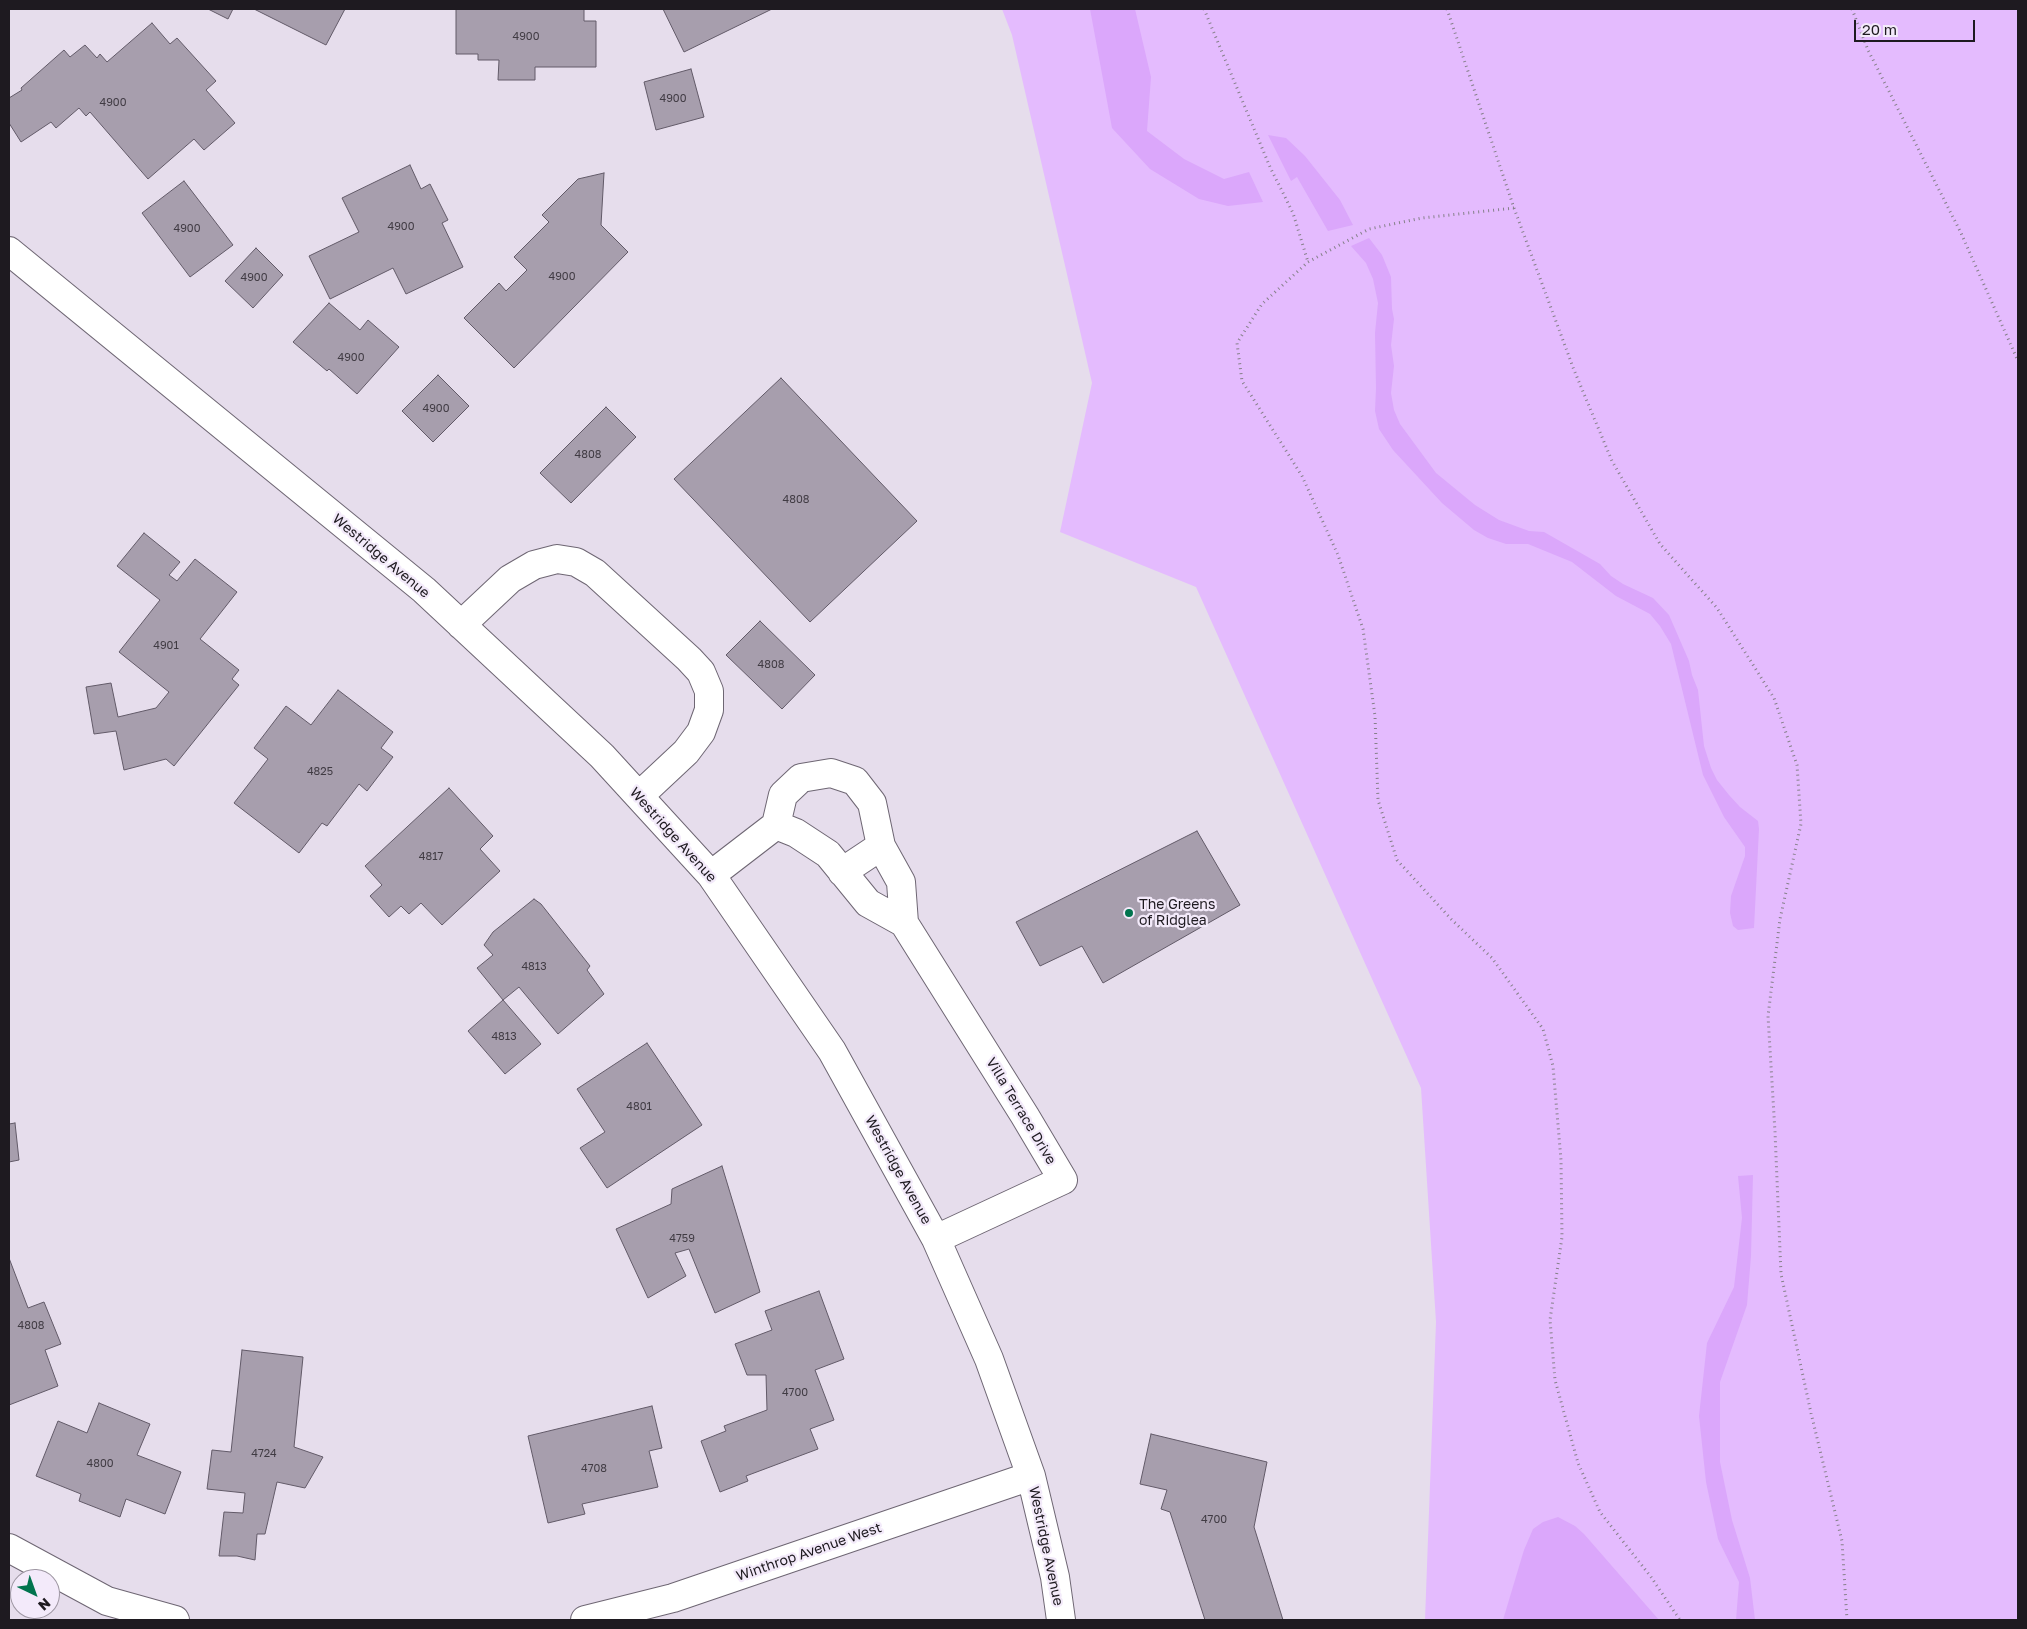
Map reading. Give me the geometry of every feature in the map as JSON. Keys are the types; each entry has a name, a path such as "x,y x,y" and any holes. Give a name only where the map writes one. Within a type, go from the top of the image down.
{"street":[{"name":"Westridge Avenue","path":"9,251 424,590 602,756 711,875 832,1051 936,1239 990,1359 1030,1476 1054,1577 1061,1620"},
{"path":"462,625 510,579 534,565 557,559 576,562 595,573 689,659 701,672 709,691 710,710 702,732 686,752 639,796"},
{"name":"Villa Terrace Drive","path":"904,923 902,882 881,846 872,803 855,782 832,773 801,778 783,795 776,825 796,833 828,854 868,903 904,923 1063,1180 936,1239"},
{"path":"711,875 776,825"},
{"path":"842,872 881,846"},
{"name":"Winthrop Avenue West","path":"585,1620 673,1598 1030,1476"},
{"path":"9,1548 107,1601 175,1620"}],"path":[{"path":"1204,9 1270,167 1293,214 1308,262"},
{"path":"1447,9 1514,208 1574,370 1612,461 1660,544 1717,608 1774,698 1797,765 1802,824 1780,919 1768,1016 1781,1274 1811,1414 1842,1542 1847,1620"},
{"path":"1852,9 1868,50 1960,233 2018,361"},
{"path":"1514,208 1422,218 1369,229 1308,262 1262,304 1237,343 1242,382 1302,476 1338,555 1363,629 1375,716 1378,800 1397,860 1451,919 1492,958 1542,1029 1553,1066 1560,1160 1562,1237 1550,1320 1555,1380 1578,1463 1600,1512 1680,1620"}],"shaded area":[{"path":"1002,9 2018,9 2018,1620 1425,1620 1436,1322 1421,1088 1196,587 1060,532 1092,383 1012,35"},
{"path":"1090,9 1135,9 1151,77 1147,131 1184,159 1224,179 1249,172 1263,202 1228,206 1199,199 1150,169 1112,128"},
{"path":"1268,135 1286,138 1305,156 1340,200 1353,225 1328,231 1297,177 1291,181"},
{"path":"1369,238 1382,255 1391,277 1394,319 1391,345 1394,366 1391,393 1394,410 1400,424 1436,473 1475,505 1499,520 1529,531 1544,532 1600,564 1611,576 1623,584 1653,598 1669,615 1689,661 1698,690 1704,746 1711,768 1717,780 1729,795 1740,807 1758,821 1754,928 1738,930 1733,926 1730,913 1731,896 1745,856 1745,847 1724,817 1703,775 1671,644 1660,626 1650,614 1616,596 1572,562 1528,544 1506,544 1488,538 1474,530 1442,503 1393,450 1379,429 1375,411 1375,333 1378,303 1373,279 1366,263 1351,246"},
{"path":"1753,1175 1751,1256 1747,1305 1720,1382 1720,1462 1732,1520 1750,1578 1755,1620 1736,1620 1739,1582 1718,1539 1706,1482 1699,1416 1707,1343 1734,1287 1742,1218 1738,1176"},
{"path":"1558,1517 1575,1526 1584,1534 1659,1620 1503,1620 1524,1550 1533,1529 1543,1522"}],"building":[{"path":"208,9 233,9 228,19"},
{"path":"254,9 345,9 326,45"},
{"path":"456,9 584,9 584,21 596,21 596,67 535,67 535,80 498,80 499,60 478,60 478,54 456,54"},
{"path":"663,9 772,9 684,52"},
{"path":"152,23 170,44 177,38 216,81 206,90 235,123 204,150 194,139 148,179 90,112 86,116 79,108 56,128 51,122 21,142 9,123 9,98 22,90 21,88 64,50 70,57 85,45 97,58 100,54 107,62"},
{"path":"691,69 704,117 656,130 644,82"},
{"path":"410,165 421,189 430,184 448,220 442,223 463,267 406,294 393,268 330,299 309,256 359,232 342,198"},
{"path":"604,173 601,225 628,252 514,368 464,318 499,283 506,291 527,270 514,257 549,222 542,215 578,179"},
{"path":"184,181 233,245 190,277 142,213"},
{"path":"256,248 283,275 253,308 225,281"},
{"path":"329,303 360,330 368,320 399,347 357,394 329,369 327,371 293,342"},
{"path":"438,375 469,406 433,442 402,411"},
{"path":"781,378 917,521 810,622 674,479"},
{"path":"606,407 636,437 571,503 540,473"},
{"path":"144,533 180,562 169,575 177,581 195,559 237,592 200,639 239,670 232,679 239,685 174,766 166,759 124,770 116,731 94,734 86,687 111,683 118,717 156,708 169,692 119,652 160,600 117,566"},
{"path":"760,621 815,675 782,709 726,655"},
{"path":"338,690 393,732 381,748 393,757 367,791 359,784 327,826 322,823 299,853 234,803 268,759 254,748 286,706 311,725"},
{"path":"449,788 493,836 480,849 500,871 442,925 421,903 409,914 401,906 389,917 370,896 382,885 365,866"},
{"name":"The Greens of Ridglea","path":"1197,831 1240,905 1103,983 1082,946 1040,966 1016,922"},
{"path":"534,899 541,904 590,966 587,970 604,994 558,1034 519,987 503,1000 477,968 493,955 484,945 493,932"},
{"path":"503,1000 541,1044 505,1074 468,1031"},
{"path":"647,1043 702,1125 607,1188 580,1148 605,1132 577,1089"},
{"path":"15,1123 19,1160 9,1162 9,1124"},
{"path":"722,1166 760,1292 715,1313 689,1249 675,1253 686,1276 648,1298 616,1229 671,1204 672,1189"},
{"path":"9,1258 28,1308 44,1302 61,1344 45,1350 58,1386 9,1405"},
{"path":"819,1291 844,1359 815,1370 834,1420 810,1429 818,1449 746,1476 748,1481 720,1492 701,1441 726,1431 724,1426 767,1410 766,1375 747,1375 735,1344 772,1330 765,1311"},
{"path":"242,1350 303,1357 294,1447 323,1457 305,1488 277,1482 265,1534 257,1534 255,1560 237,1556 219,1556 224,1512 243,1513 245,1493 207,1489 212,1450 231,1452"},
{"path":"99,1403 150,1424 137,1455 181,1472 165,1514 126,1499 120,1517 79,1501 81,1494 36,1476 58,1421 87,1433"},
{"path":"652,1406 662,1448 649,1451 658,1487 582,1504 585,1514 548,1523 528,1436"},
{"path":"1151,1434 1267,1462 1254,1527 1283,1620 1205,1620 1170,1512 1161,1509 1167,1490 1140,1484"}],"place":[{"name":"The Greens of Ridglea","path":"1129,913"}]}
